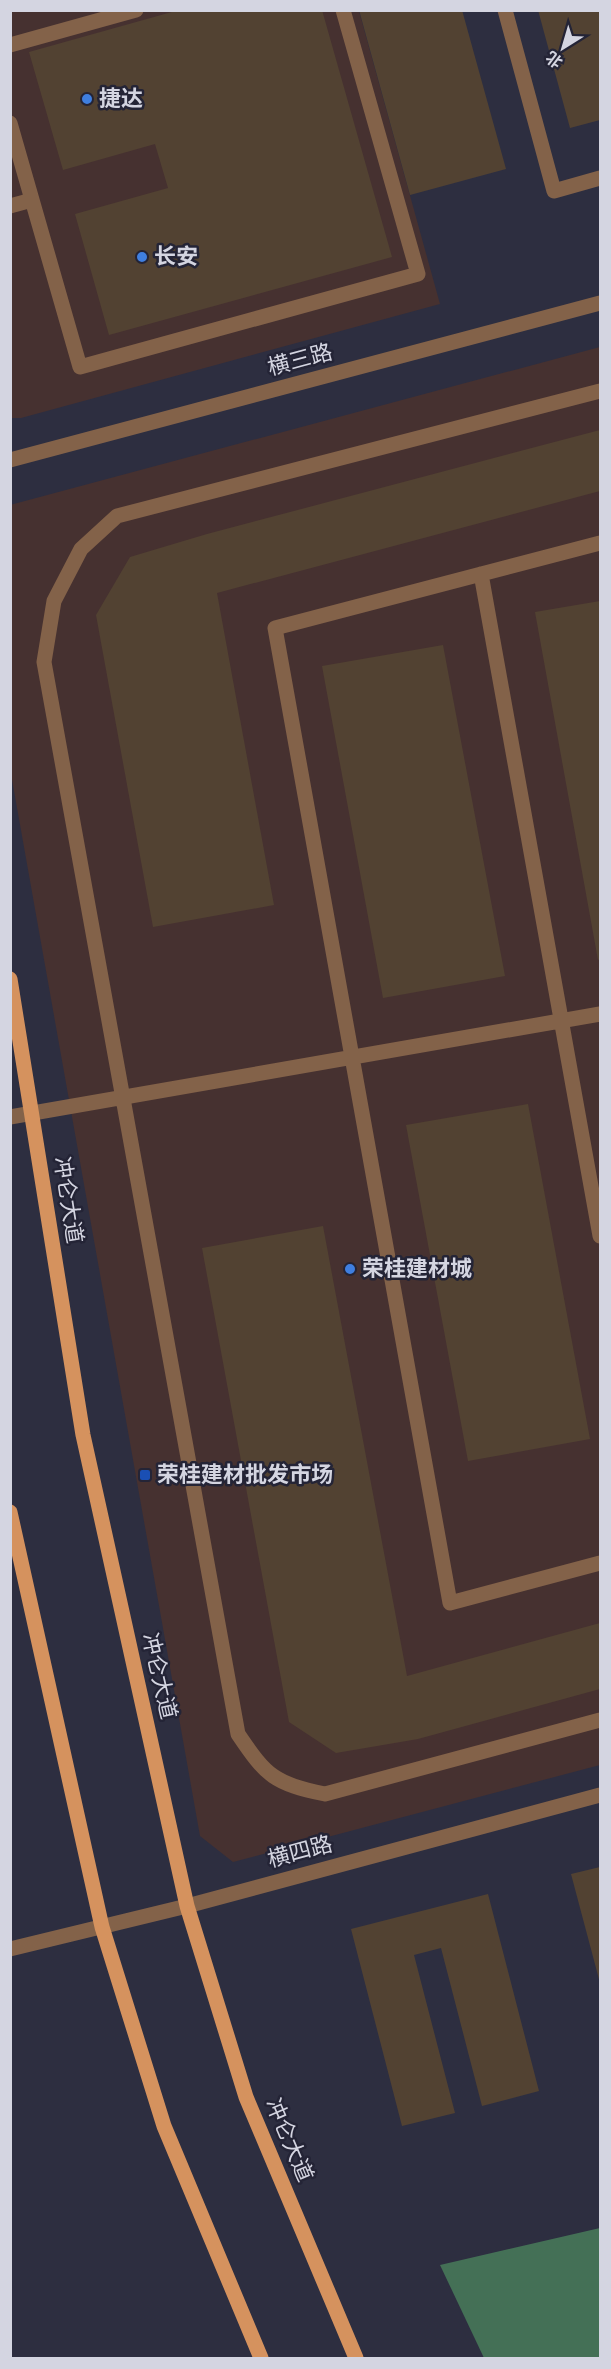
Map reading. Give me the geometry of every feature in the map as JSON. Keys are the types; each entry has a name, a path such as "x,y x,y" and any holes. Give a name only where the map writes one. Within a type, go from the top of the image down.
{"main road":[{"name":"冲仑大道","path":"10,979 83,1436 187,1906 246,2097 356,2358"},
{"path":"10,1512 102,1927 164,2126 261,2358"}],"street":[{"path":"10,45 136,10"},
{"path":"10,123 80,367 418,274 343,10"},
{"path":"505,10 554,191 600,178"},
{"path":"10,206 32,200"},
{"name":"横三路","path":"10,459 600,303"},
{"path":"600,391 117,516 81,549 54,601 44,662 238,1734 260,1766 288,1786 325,1794 600,1720"},
{"path":"600,543 274,627 450,1603 600,1563"},
{"path":"481,574 600,1236"},
{"path":"10,1117 600,1014"},
{"name":"横四路","path":"10,1949 187,1906 600,1795"}],"shaded area":[{"path":"11,11 359,11 440,304 21,418 11,418"},
{"name":"荣桂建材城","path":"600,347 600,1765 233,1862 200,1836 11,774 10,505"}],"green space":[{"path":"600,2228 600,2358 484,2358 440,2265"}],"building":[{"path":"179,10 322,10 392,257 109,335 75,214 168,188 155,144 63,170 29,52"},
{"path":"359,10 462,10 506,169 410,195"},
{"path":"538,10 600,10 600,120 570,128"},
{"path":"600,430 600,491 217,593 274,905 153,927 96,615 130,557 207,534"},
{"path":"600,601 600,959 598,960 535,612"},
{"path":"443,645 505,976 383,998 322,666"},
{"path":"528,1104 590,1439 468,1461 406,1125"},
{"path":"323,1226 407,1676 600,1623 600,1689 418,1739 336,1753 289,1722 202,1248"},
{"path":"600,1867 600,1983 571,1874"},
{"path":"488,1894 539,2091 482,2106 441,1948 414,1955 455,2113 402,2126 351,1929"}],"place":[{"name":"捷达","path":"87,99"},
{"name":"长安","path":"142,257"},
{"name":"荣桂建材城","path":"350,1269"},
{"name":"荣桂建材批发市场","path":"145,1475"}]}
